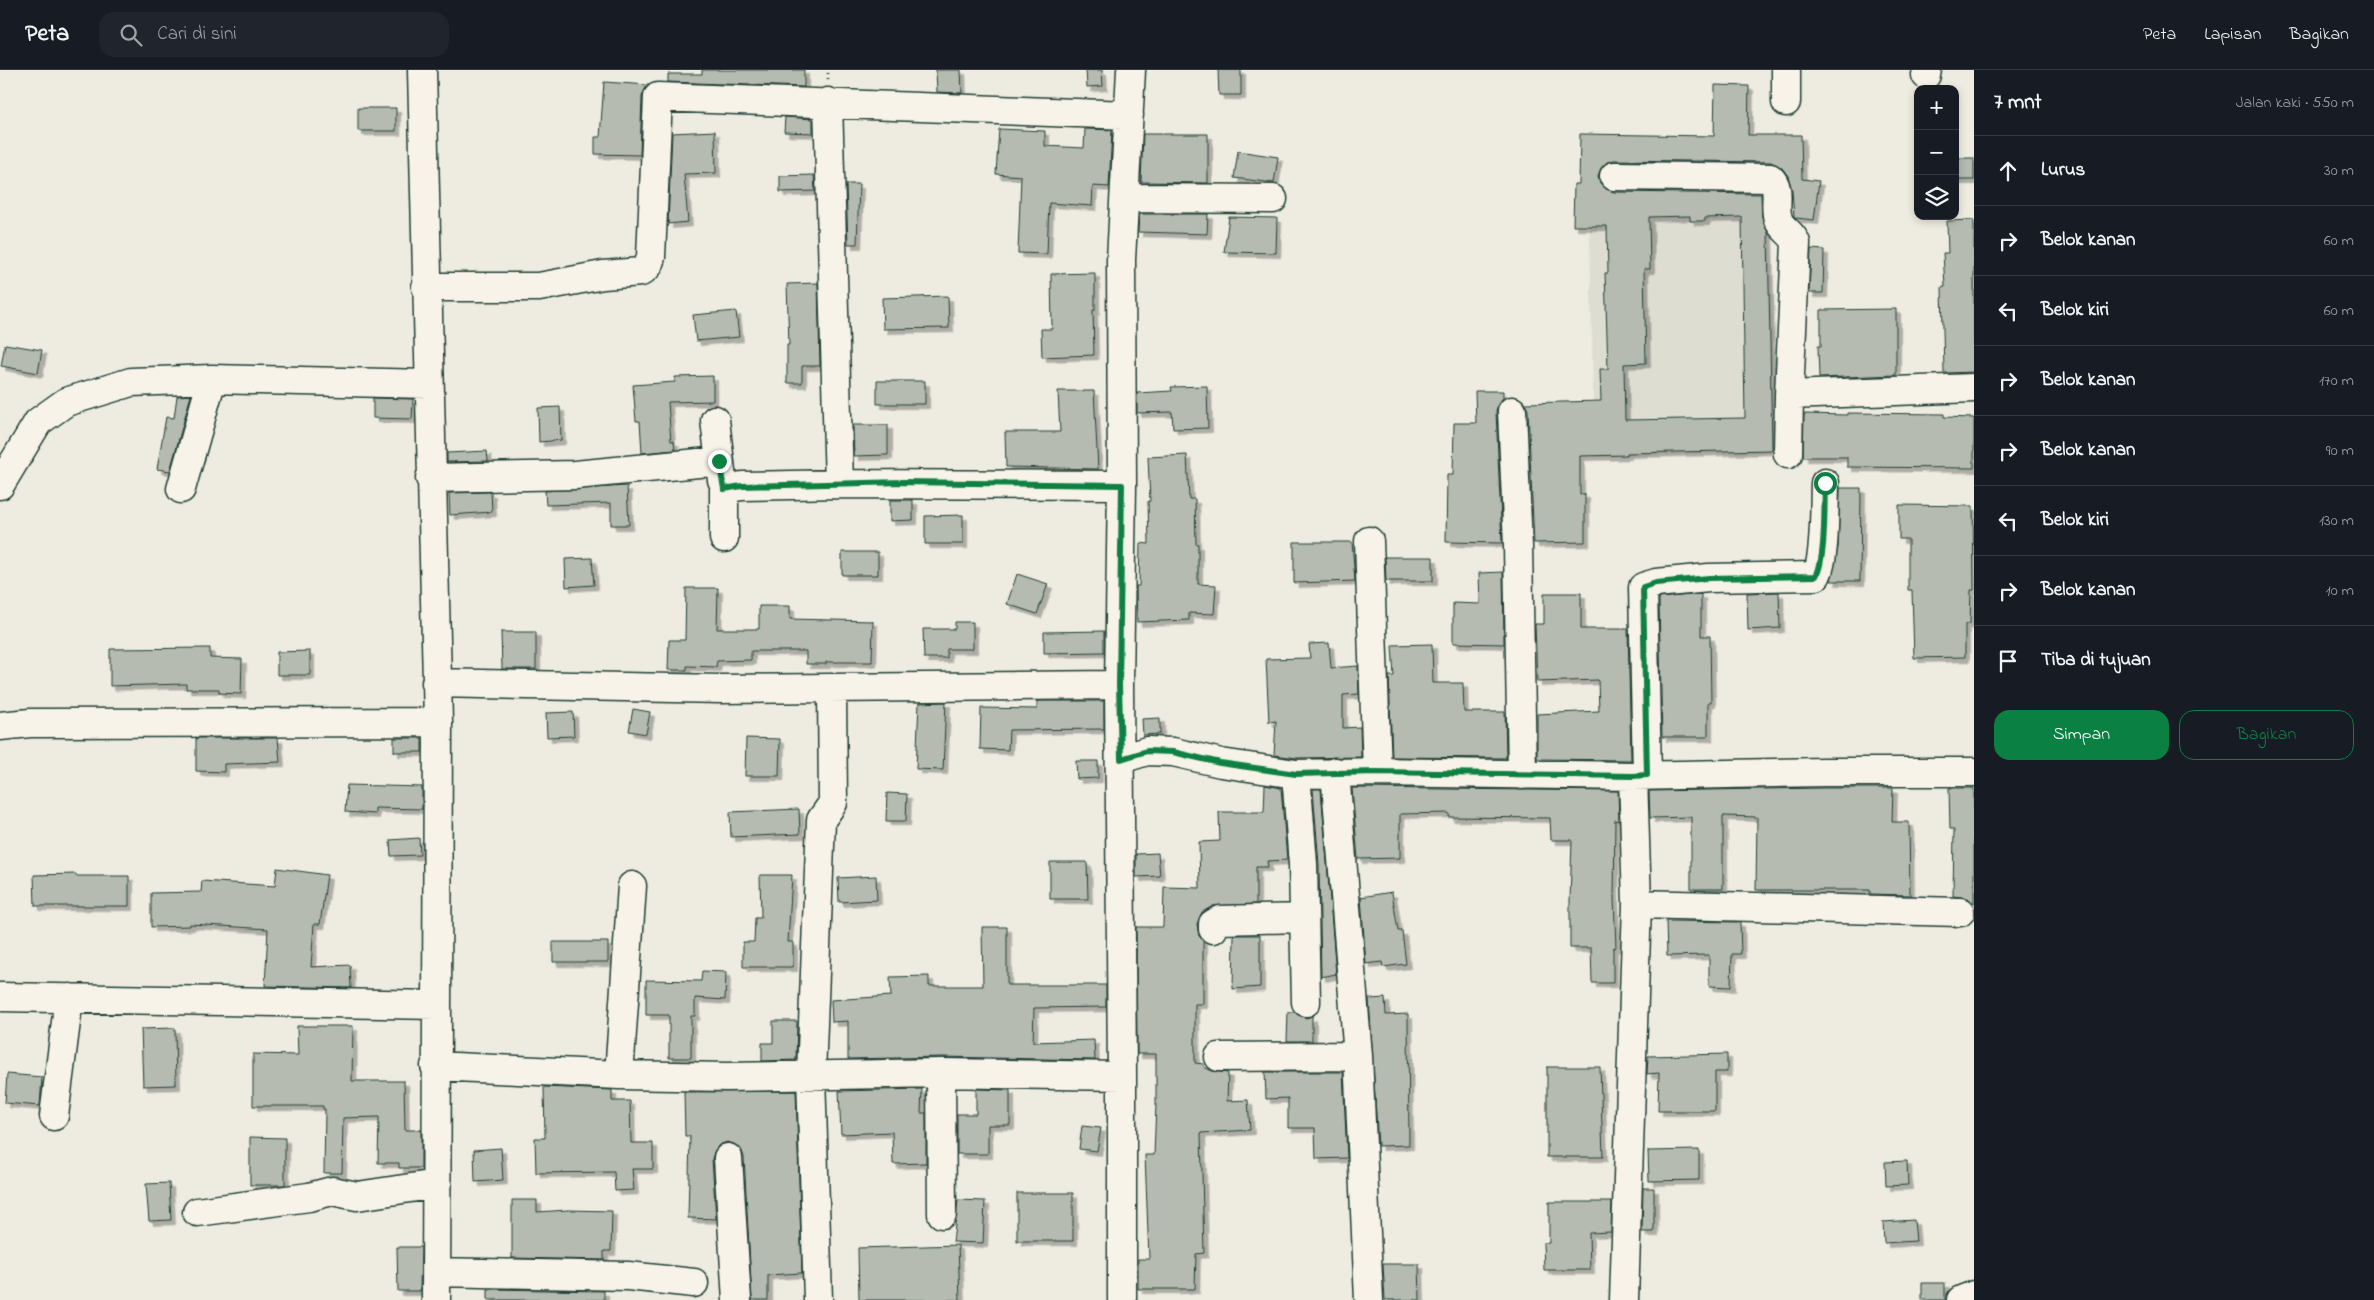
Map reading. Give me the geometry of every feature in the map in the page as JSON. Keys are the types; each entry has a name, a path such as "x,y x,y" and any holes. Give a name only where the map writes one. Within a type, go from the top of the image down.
{"street":[{"path":"422,70 430,478 438,722 436,1300"},
{"path":"1122,1300 1121,759 1119,685 1122,485 1121,260 1131,70"},
{"path":"1786,70 1786,102"},
{"path":"426,286 539,287 603,275 641,272 648,266 651,257 658,97 1129,115"},
{"path":"828,102 839,484"},
{"path":"1614,176 1770,178 1774,182 1777,189 1777,218 1780,224 1794,235 1796,243 1788,454"},
{"path":"1125,198 1273,199"},
{"path":"0,486 38,422 66,402 131,382 212,379 428,384"},
{"path":"181,489 212,379"},
{"path":"1789,395 1974,388"},
{"path":"1512,411 1522,774"},
{"path":"715,420 724,489 724,538"},
{"path":"430,478 575,475 719,461"},
{"path":"1624,1300 1637,904 1643,587 1656,583 1709,578 1816,576 1819,570 1821,555 1825,483"},
{"path":"724,489 742,486 839,484 1122,485"},
{"path":"1369,541 1377,772"},
{"path":"436,683 832,690 1119,685"},
{"path":"818,1300 811,1074 821,820 833,803 832,690"},
{"path":"0,726 40,723 438,722"},
{"path":"1121,759 1147,751 1173,752 1220,763 1296,774 1377,772 1640,776 1974,772"},
{"path":"1335,772 1358,1056 1369,1300"},
{"path":"1296,774 1303,864 1306,1002"},
{"path":"619,1075 632,886"},
{"path":"1637,904 1960,912"},
{"path":"1213,929 1214,924 1220,920 1304,918"},
{"path":"0,997 436,1005"},
{"path":"54,1116 69,998"},
{"path":"1218,1057 1358,1056"},
{"path":"436,1066 619,1075 727,1077 941,1073 1122,1076"},
{"path":"941,1073 942,1214"},
{"path":"728,1158 737,1300"},
{"path":"197,1212 308,1197 324,1192 338,1192 357,1196 437,1184"},
{"path":"437,1272 628,1276 694,1283"},
{"path":"1961,1300 1974,1295"}],"shaded area":[{"path":"1589,182 1769,185 1777,452 1594,457"}],"building":[{"path":"702,70 804,70 804,87 668,82 668,74 702,74"},
{"path":"936,70 961,70 962,93 937,92"},
{"path":"1086,70 1102,70 1103,86 1087,87"},
{"path":"1218,70 1241,70 1241,95 1219,95"},
{"path":"604,82 649,85 642,96 640,155 595,154 595,137 600,137"},
{"path":"1715,85 1749,86 1748,135 1801,135 1802,179 1819,181 1814,220 1796,218 1794,216 1792,190 1788,176 1782,168 1771,162 1614,160 1607,162 1601,168 1598,176 1600,183 1606,189 1614,192 1761,194 1762,217 1768,233 1772,450 1627,453 1627,455 1580,456 1580,494 1585,494 1585,542 1534,543 1528,410 1525,403 1601,401 1600,369 1608,369 1605,273 1608,273 1607,226 1573,226 1574,184 1579,184 1580,134 1714,136","holes":["1690,216 1690,221 1705,221 1705,218 1742,217 1745,418 1625,420 1624,364 1646,363 1644,269 1650,269 1649,217"]},
{"path":"358,108 396,108 396,131 358,131"},
{"path":"785,117 813,119 813,133 784,132"},
{"path":"999,129 1045,131 1045,146 1084,148 1085,129 1112,130 1109,187 1093,186 1092,206 1049,203 1047,254 1018,253 1021,176 996,174"},
{"path":"715,131 716,173 684,174 688,222 668,224 672,133"},
{"path":"1143,134 1208,134 1208,183 1141,182"},
{"path":"1238,151 1278,157 1274,183 1234,178"},
{"path":"1959,158 1974,158 1974,180 1959,180"},
{"path":"814,175 815,191 780,192 780,176"},
{"path":"846,184 859,184 857,244 848,244"},
{"path":"1139,214 1208,214 1207,234 1138,232"},
{"path":"1229,217 1277,218 1276,253 1224,252"},
{"path":"1974,220 1974,372 1944,373 1942,287 1945,287 1943,253 1948,253 1947,221"},
{"path":"1811,249 1824,250 1823,293 1809,293"},
{"path":"1095,273 1095,310 1093,310 1094,355 1042,357 1041,329 1052,329 1051,274"},
{"path":"818,283 820,366 802,366 802,383 787,383 787,345 789,345 787,284"},
{"path":"948,296 949,328 883,329 882,298"},
{"path":"1896,309 1896,375 1819,378 1818,346 1821,346 1821,310"},
{"path":"736,311 739,337 696,341 693,315"},
{"path":"5,344 42,350 38,373 1,366"},
{"path":"713,376 713,401 668,402 671,441 674,441 675,450 642,453 640,421 636,421 633,385 675,382 675,377"},
{"path":"877,381 925,381 925,404 877,404"},
{"path":"1207,386 1208,428 1173,429 1172,412 1137,413 1137,393 1172,391 1171,387"},
{"path":"1058,391 1094,391 1098,469 1006,467 1005,432 1060,432"},
{"path":"1475,391 1503,391 1503,398 1498,404 1496,412 1502,543 1446,542 1447,475 1453,475 1454,423 1476,423"},
{"path":"191,395 170,471 157,469 166,417 174,418 177,396"},
{"path":"373,398 413,399 412,419 373,418"},
{"path":"560,407 561,440 539,442 538,408"},
{"path":"1847,413 1944,414 1944,417 1974,418 1974,468 1847,467 1847,457 1803,457 1804,414 1847,415"},
{"path":"853,425 888,425 888,455 854,456"},
{"path":"487,451 488,461 447,462 447,453"},
{"path":"1187,455 1189,499 1195,499 1198,584 1216,585 1214,614 1189,613 1189,620 1137,622 1136,586 1139,586 1140,543 1149,544 1148,457"},
{"path":"627,486 629,525 611,525 611,503 546,505 545,491"},
{"path":"1840,488 1861,488 1860,581 1831,581 1838,547"},
{"path":"491,492 492,512 450,515 449,493"},
{"path":"890,500 913,500 913,520 890,521"},
{"path":"1899,505 1973,506 1974,590 1971,590 1970,624 1965,624 1965,657 1914,658 1912,590 1908,590 1908,539 1899,539"},
{"path":"963,515 963,544 925,544 925,516"},
{"path":"1294,542 1352,542 1355,581 1294,583"},
{"path":"842,552 878,552 878,575 842,575"},
{"path":"1385,557 1433,557 1433,581 1386,581"},
{"path":"592,558 594,585 566,587 565,559"},
{"path":"1503,572 1504,644 1453,643 1453,603 1480,604 1479,573"},
{"path":"1017,574 1048,584 1037,614 1007,604"},
{"path":"686,588 718,588 717,629 759,629 759,606 790,606 790,619 873,621 872,662 806,664 806,651 751,651 751,660 717,661 716,667 687,666 687,670 668,670 669,640 685,640"},
{"path":"1779,592 1780,628 1748,630 1747,593"},
{"path":"1544,593 1581,593 1581,629 1628,629 1631,760 1537,759 1537,714 1599,711 1598,680 1537,682 1535,624 1544,624"},
{"path":"1701,594 1701,636 1710,636 1711,702 1708,702 1708,737 1662,737 1659,598"},
{"path":"955,622 973,622 973,649 947,649 947,658 924,658 923,629 955,629"},
{"path":"1104,631 1104,652 1044,653 1044,632"},
{"path":"501,632 536,632 536,669 502,669"},
{"path":"1329,643 1331,668 1358,666 1359,694 1343,695 1343,728 1360,727 1361,757 1297,758 1274,755 1276,721 1269,722 1266,659 1310,658 1309,644"},
{"path":"1432,644 1433,683 1463,683 1464,712 1505,712 1506,758 1392,757 1389,676 1394,676 1392,645"},
{"path":"210,648 210,658 242,659 241,694 219,693 219,689 186,689 186,684 110,686 110,649"},
{"path":"310,651 310,675 277,675 277,652"},
{"path":"1037,701 1104,701 1104,729 1009,730 1008,750 980,749 981,708 1037,709"},
{"path":"946,702 943,770 916,769 919,703"},
{"path":"633,709 650,712 646,734 629,731"},
{"path":"573,712 574,736 547,737 546,713"},
{"path":"1160,718 1160,734 1143,735 1142,719"},
{"path":"196,738 278,738 280,762 224,764 224,772 196,771"},
{"path":"394,738 422,738 422,752 394,752"},
{"path":"746,738 780,739 779,776 745,776"},
{"path":"1076,761 1098,761 1098,778 1077,779"},
{"path":"347,785 422,787 422,809 375,808 375,814 345,812"},
{"path":"1265,785 1281,788 1287,860 1267,861 1268,867 1256,867 1256,904 1213,906 1202,912 1197,924 1199,936 1203,940 1203,1004 1195,1004 1195,1063 1204,1064 1204,1067 1212,1071 1228,1073 1227,1101 1248,1100 1250,1130 1201,1133 1204,1253 1196,1254 1195,1289 1138,1289 1138,1259 1149,1259 1145,1155 1154,1155 1156,1054 1137,1054 1136,927 1163,927 1164,887 1200,888 1199,842 1220,841 1219,812 1264,812"},
{"path":"1352,788 1618,791 1619,821 1615,820 1614,899 1616,947 1613,948 1613,983 1592,983 1591,948 1570,948 1572,840 1551,840 1550,818 1449,817 1449,813 1400,814 1400,858 1358,859"},
{"path":"1893,788 1892,822 1909,822 1910,895 1870,894 1870,890 1756,890 1757,817 1723,816 1723,889 1691,889 1691,817 1650,818 1649,791"},
{"path":"1949,788 1974,788 1974,903 1968,898 1953,896 1954,829 1950,829"},
{"path":"1313,789 1321,789 1336,974 1321,977 1319,864"},
{"path":"887,793 907,794 906,821 886,821"},
{"path":"799,809 800,834 731,837 730,812"},
{"path":"419,838 420,855 391,856 390,840"},
{"path":"1158,853 1160,876 1136,877 1136,854"},
{"path":"1050,862 1087,862 1088,899 1050,899"},
{"path":"277,868 327,875 320,924 314,924 311,967 350,965 351,988 265,986 268,929 190,924 190,926 151,927 151,893 201,892 202,881 275,886"},
{"path":"76,874 76,876 129,876 129,906 35,906 34,875"},
{"path":"760,875 792,875 788,942 793,942 793,967 743,967 743,942 754,942 755,918 761,918"},
{"path":"876,876 877,900 839,902 838,878"},
{"path":"1392,892 1398,931 1402,931 1406,964 1383,967 1382,962 1366,964 1361,897"},
{"path":"1666,921 1740,922 1741,954 1732,954 1731,987 1709,986 1709,955 1667,956"},
{"path":"982,927 1007,927 1007,985 1106,985 1106,1007 1034,1008 1033,1042 1094,1040 1095,1060 941,1057 848,1059 848,1021 832,1022 831,1000 891,996 890,977 929,976 929,986 983,986"},
{"path":"1234,935 1260,935 1260,987 1233,989"},
{"path":"553,942 608,942 608,962 553,962"},
{"path":"702,971 726,972 725,1000 695,998 695,1016 691,1016 691,1058 669,1058 669,1015 646,1015 646,980 701,981"},
{"path":"1385,998 1386,1015 1408,1014 1409,1145 1378,1146 1369,999"},
{"path":"1288,1012 1295,1012 1306,1018 1312,1016 1312,1041 1287,1041"},
{"path":"773,1021 797,1021 796,1060 762,1061 762,1043 773,1043"},
{"path":"297,1026 353,1026 352,1081 404,1081 405,1130 421,1130 421,1168 399,1168 399,1163 378,1163 379,1117 343,1118 342,1173 324,1173 325,1109 323,1109 323,1106 253,1106 253,1054 298,1055"},
{"path":"175,1028 176,1085 143,1086 141,1029"},
{"path":"1727,1054 1727,1072 1715,1072 1715,1111 1658,1111 1659,1073 1647,1074 1648,1056"},
{"path":"1547,1067 1600,1067 1603,1157 1547,1157"},
{"path":"1265,1072 1343,1072 1347,1158 1316,1159 1315,1128 1288,1128 1288,1098 1266,1099"},
{"path":"7,1074 42,1077 40,1106 5,1103"},
{"path":"544,1087 612,1090 612,1101 630,1101 631,1143 653,1143 653,1169 632,1169 634,1190 615,1191 614,1172 536,1173 535,1138 545,1138"},
{"path":"922,1089 921,1113 926,1113 926,1163 893,1164 892,1132 841,1134 839,1091"},
{"path":"976,1089 1010,1090 1010,1125 988,1125 988,1154 957,1154 957,1114 976,1114"},
{"path":"796,1091 802,1273 768,1275 768,1300 752,1300 744,1157 741,1149 734,1144 727,1142 719,1145 712,1159 716,1219 688,1218 690,1136 685,1136 684,1092"},
{"path":"1082,1126 1101,1128 1097,1151 1079,1149"},
{"path":"250,1137 285,1138 285,1185 250,1185"},
{"path":"501,1148 503,1180 475,1182 474,1150"},
{"path":"1699,1150 1699,1180 1649,1181 1648,1151"},
{"path":"1907,1161 1908,1185 1886,1186 1885,1162"},
{"path":"169,1183 171,1220 149,1221 146,1184"},
{"path":"1643,1188 1654,1188 1654,1232 1642,1232"},
{"path":"1017,1193 1073,1193 1073,1241 1017,1241"},
{"path":"512,1200 537,1200 537,1212 568,1210 612,1211 611,1251 604,1251 604,1260 512,1258"},
{"path":"958,1200 985,1201 983,1243 953,1242"},
{"path":"1549,1202 1612,1202 1611,1232 1589,1233 1590,1270 1544,1270 1543,1243 1549,1243"},
{"path":"1914,1220 1916,1241 1884,1243 1883,1222"},
{"path":"958,1245 960,1300 859,1300 858,1248"},
{"path":"397,1247 421,1247 420,1291 398,1291"},
{"path":"1383,1264 1419,1264 1420,1300 1385,1300"},
{"path":"1922,1283 1945,1283 1945,1300 1922,1300"},
{"path":"488,1289 604,1291 604,1300 488,1300"}],"route":[{"path":"719,461 724,489 742,486 904,482 1122,485 1119,685 1121,759 1147,751 1173,752 1220,763 1296,774 1377,772 1647,775 1643,587 1656,583 1709,578 1805,578 1816,576 1819,570 1821,555 1825,483"}]}
